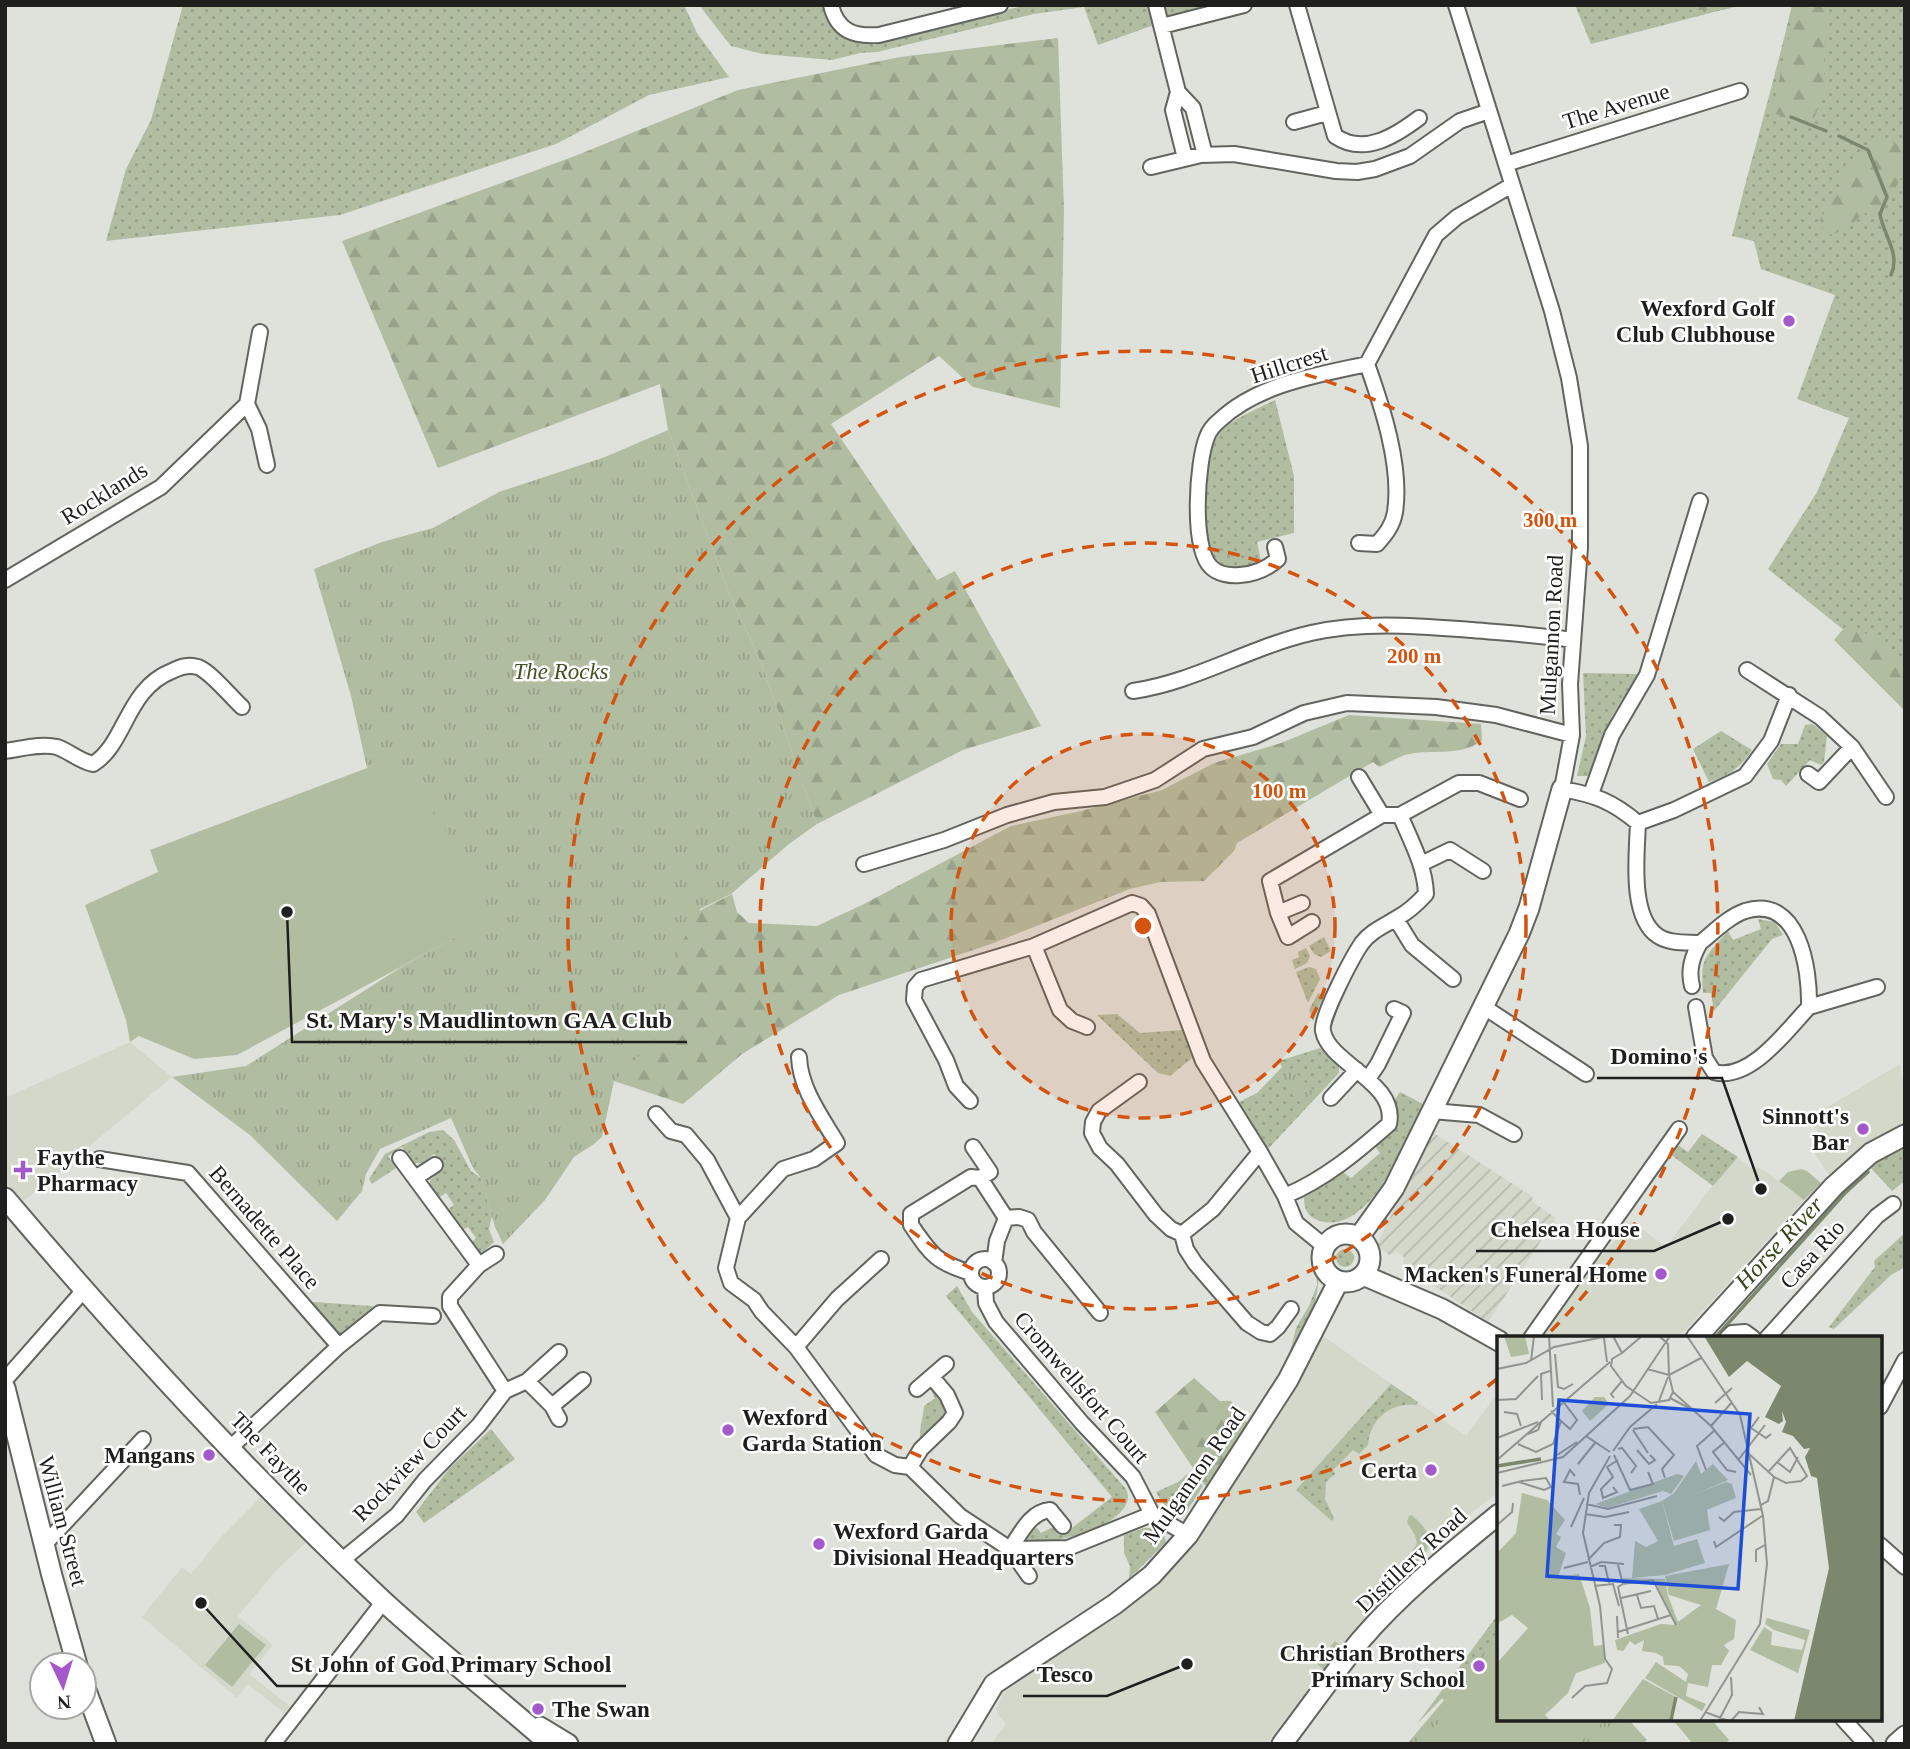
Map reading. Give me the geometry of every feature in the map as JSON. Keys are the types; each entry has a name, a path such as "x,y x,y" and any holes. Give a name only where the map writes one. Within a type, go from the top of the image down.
{"street":[{"path":"831,5 834,19 846,31 863,36 879,35 1000,5"},
{"path":"1156,5 1178,92 1174,110 1175,123 1185,158"},
{"path":"1162,26 1244,5"},
{"path":"1297,5 1335,136 1346,143 1358,145 1384,140 1419,118"},
{"name":"Mulgannon Road","path":"1359,1237 1394,1188 1484,1007 1529,908 1562,789 1572,735 1570,684 1580,547 1580,446 1569,378 1555,325 1456,5"},
{"name":"The Avenue","path":"1506,164 1740,91"},
{"path":"1178,92 1193,108 1205,155"},
{"path":"1151,167 1205,155 1251,156 1336,171 1357,172 1375,169 1410,156 1460,121 1489,111"},
{"path":"1294,122 1327,113"},
{"path":"1359,543 1377,544 1389,531 1395,512 1389,433 1367,364 1436,235 1457,217 1513,185"},
{"path":"260,332 247,404 259,429 267,465"},
{"name":"Hillcrest","path":"1275,547 1278,559 1265,570 1244,575 1228,576 1211,567 1204,556 1197,508 1199,468 1207,436 1217,422 1232,410 1263,392 1367,364"},
{"name":"Rocklands","path":"5,580 161,487 247,404"},
{"path":"1591,794 1612,735 1647,675 1700,500"},
{"path":"1133,691 1161,687 1311,633 1368,625 1420,626 1573,640"},
{"path":"5,751 40,746 58,748 80,761 93,764 104,757 127,714 148,685 165,673 184,665 199,667 242,707"},
{"path":"1747,670 1820,717 1852,747 1886,797"},
{"path":"1638,823 1674,810 1745,776 1771,741 1789,695"},
{"path":"864,864 944,840 1007,815 1054,802 1105,797 1155,780 1203,749 1253,737 1304,713 1347,703 1436,707 1496,715 1572,735"},
{"path":"1808,774 1819,782 1852,747"},
{"path":"1359,777 1382,815"},
{"path":"1312,922 1287,937 1270,881 1382,815 1400,815 1459,783 1479,783 1520,799"},
{"path":"1562,789 1591,794 1617,806 1638,823"},
{"path":"1284,1196 1311,1185 1338,1167 1389,1124 1389,1106 1362,1074 1340,1055 1325,1037 1322,1028 1344,974 1363,942 1379,927 1412,908 1426,894 1421,864 1400,815"},
{"path":"1638,823 1635,887 1647,927 1659,937 1673,942 1700,943"},
{"path":"1421,864 1450,850 1483,871"},
{"path":"970,1101 956,1086 946,1059 914,1000 915,988 920,980 1034,946 1132,903 1140,906 1148,914 1203,1061 1260,1152 1296,1223 1324,1246"},
{"path":"1278,913 1302,903"},
{"path":"1692,986 1690,969 1693,955 1700,943 1729,919 1745,911 1766,907 1780,913 1791,926 1799,943 1810,984 1809,1007"},
{"path":"1396,919 1412,945 1453,979"},
{"path":"1034,946 1060,1010 1072,1021 1087,1027"},
{"path":"1696,1007 1705,1058 1714,1072 1724,1074 1747,1067 1761,1058 1809,1007 1877,987"},
{"path":"1484,1007 1586,1074"},
{"path":"1331,1098 1378,1064 1403,1013 1394,1009"},
{"path":"799,1056 800,1069 812,1102 837,1143 814,1159 783,1169 738,1218 726,1268 731,1283 754,1300 796,1347 876,1455 895,1465 910,1467 960,1516 1010,1549 1029,1576"},
{"path":"1139,1082 1099,1111 1093,1122 1092,1133 1100,1148 1117,1164 1156,1215 1171,1229 1182,1234"},
{"path":"1432,1111 1479,1115 1514,1134"},
{"path":"656,1114 671,1131 686,1135 707,1160 738,1218"},
{"path":"1532,1336 1679,1129"},
{"path":"1698,1336 1833,1186 1871,1153 1905,1136"},
{"path":"973,1147 990,1172 980,1178 1006,1218"},
{"path":"1182,1234 1213,1209 1260,1152"},
{"path":"400,1158 479,1265"},
{"name":"Bernadette Place","path":"99,1159 188,1173 339,1346"},
{"path":"415,1178 435,1165"},
{"name":"Cromwellsfort Court","path":"980,1178 971,1177 911,1214 911,1224 933,1256 971,1273 973,1281 985,1287 986,1303 996,1322 1133,1478 1152,1514"},
{"name":"The Faythe","path":"5,1198 84,1290 230,1448 341,1561 550,1744"},
{"name":"Casa Rio","path":"1770,1336 1877,1216 1893,1204"},
{"path":"1006,1218 1019,1217 1027,1220 1100,1313"},
{"path":"985,1287 994,1284 999,1276 994,1263 997,1241 1006,1218"},
{"path":"1182,1234 1186,1249 1195,1263 1247,1323 1270,1334 1291,1309"},
{"path":"1342,1234 1359,1237 1368,1248 1370,1262 1363,1275 1352,1282 1338,1282 1323,1268 1324,1246 1335,1236 1342,1234"},
{"path":"496,1254 479,1265 450,1297 450,1306 505,1391"},
{"path":"796,1347 837,1299 881,1259"},
{"path":"971,1273 977,1261 986,1259 994,1263"},
{"path":"1363,1275 1443,1309 1497,1340"},
{"name":"Mulgannon Road","path":"958,1744 994,1684 1080,1630 1115,1604 1152,1575 1188,1535 1289,1380 1338,1282"},
{"path":"5,1380 84,1290"},
{"path":"230,1448 339,1346 380,1313 433,1316"},
{"path":"1729,1336 1732,1333 1745,1332 1750,1336"},
{"name":"Rockview Court","path":"341,1561 397,1515 425,1480 479,1425 505,1391 527,1381 559,1352"},
{"path":"1882,1403 1905,1360"},
{"path":"917,1389 946,1364"},
{"path":"910,1467 921,1449 955,1413 947,1395 932,1377"},
{"path":"527,1381 555,1413 583,1380"},
{"name":"William Street","path":"5,1388 44,1545 74,1651"},
{"path":"44,1545 144,1439"},
{"path":"1010,1549 1029,1521 1040,1511 1050,1510 1063,1525"},
{"path":"1010,1549 1068,1548 1152,1514 1188,1535"},
{"name":"Distillery Road","path":"1282,1744 1361,1641 1405,1594 1442,1559 1497,1516"},
{"path":"1882,1547 1905,1567"},
{"path":"273,1744 384,1601"},
{"path":"97,1721 106,1744"},
{"name":"The Faythe","path":"523,1721 544,1729 568,1744"},
{"path":"1845,1721 1867,1744"},
{"path":"1896,1744 1905,1736"}],"shaded area":[{"path":"130,1042 172,1077 24,1201 5,1182 5,1098"},
{"path":"1900,1064 1905,1098 1905,1127 1858,1150 1829,1175 1815,1154 1815,1134 1818,1131 1809,1118"},
{"path":"1432,1132 1532,1196 1533,1202 1556,1218 1488,1322 1403,1265 1404,1257 1397,1252 1389,1255 1376,1246"},
{"path":"1735,1156 1753,1169 1757,1167 1765,1171 1804,1200 1680,1336 1541,1336 1580,1281 1631,1221 1666,1247"},
{"path":"1323,1336 1466,1436 1497,1394 1497,1493 1427,1552 1383,1598 1266,1744 991,1744 1006,1724 996,1708 1003,1693 1123,1612 1197,1540 1286,1403"},
{"path":"260,1498 306,1542 275,1572 238,1616 273,1645 249,1674 290,1706 284,1713 248,1684 237,1698 142,1617 182,1567 191,1574 222,1536"}],"green space":[{"path":"183,5 684,5 697,33 729,77 649,95 556,144 340,215 106,241 126,169 151,120"},
{"path":"699,5 826,5 858,40 874,45 1026,5 1150,5 1154,25 1098,45 1084,7 1034,14 877,52 832,60 763,54 731,46"},
{"path":"1163,5 1227,5 1173,18 1168,17"},
{"path":"1575,5 1741,5 1591,44"},
{"path":"1689,5 1741,5 1723,10 1690,10"},
{"path":"1792,5 1905,5 1905,688 1882,661 1768,569 1817,492 1849,418 1797,399 1835,295 1761,269 1754,241 1732,236"},
{"path":"1796,5 1827,5 1825,92 1813,121 1798,125 1772,112"},
{"path":"1058,38 1064,211 1060,408 973,387 939,356 831,424 937,580 955,571 1041,726 963,750 817,824 761,662 729,593 668,430 660,384 438,468 342,241 575,156 738,90 900,57"},
{"path":"1886,141 1905,146 1905,171 1887,203 1863,214 1846,229 1830,235 1823,229 1820,220 1840,186 1846,164 1872,143"},
{"path":"1275,400 1294,476 1294,533 1257,542 1261,561 1249,566 1229,567 1213,555 1208,532 1208,478 1212,447 1227,426"},
{"name":"The Rocks","path":"668,430 729,593 761,662 817,824 789,844 731,894 700,909 682,942 662,1033 614,1081 602,1137 574,1157 545,1200 503,1244 495,1227 481,1178 473,1168 451,1118 380,1149 366,1174 362,1191 337,1221 250,1135 172,1077 246,1066 403,966 489,919 393,755 367,768 351,696 314,569 382,542 433,528 499,492 605,457"},
{"path":"1849,622 1905,661 1905,711 1834,640"},
{"path":"1583,673 1639,674 1612,716 1589,776 1577,776 1586,736"},
{"path":"1349,715 1481,724 1482,740 1474,746 1455,751 1405,755 1379,767 1373,762 1237,843 1234,851 1204,881 1160,882 1130,889 991,944 839,995 742,1054 683,1104 614,1081 695,913 732,894 737,912 749,923 817,926 1011,826 1162,790 1214,763 1281,743"},
{"path":"1813,724 1827,736 1824,762 1821,765 1810,760 1786,786 1781,780 1773,779 1767,764 1781,744 1798,744 1805,725"},
{"path":"1721,731 1752,750 1734,770 1709,782 1693,749"},
{"path":"393,754 471,868 490,919 237,1055 194,1059 139,1036 130,1042 126,1020 85,905 158,872 150,850 367,768"},
{"path":"1758,919 1775,922 1783,935 1772,939 1714,1011 1711,993 1703,993 1702,972 1706,958 1728,931 1733,940 1761,929"},
{"path":"1324,937 1331,951 1321,957 1314,954 1309,946"},
{"path":"1306,948 1310,956 1307,963 1295,969 1292,960 1299,957 1298,952"},
{"path":"1309,967 1316,969 1320,979 1308,1003 1296,972"},
{"path":"1318,993 1324,995 1313,1021 1309,1010"},
{"path":"1117,1014 1140,1033 1182,1030 1192,1058 1170,1076 1158,1073 1097,1015"},
{"path":"1320,1048 1339,1067 1339,1073 1268,1149 1239,1102 1257,1093 1282,1067 1279,1061"},
{"path":"1291,1068 1314,1091 1304,1102 1292,1092 1283,1076"},
{"path":"1400,1092 1423,1104 1397,1160 1371,1200 1355,1214 1338,1222 1320,1221 1309,1215 1304,1197 1343,1172 1351,1178 1380,1153 1374,1145 1397,1123 1393,1102"},
{"path":"443,1130 454,1140 471,1171 481,1178 492,1216 489,1229 494,1242 481,1254 469,1244 476,1238 468,1227 461,1231 446,1211 454,1205 446,1193 438,1198 430,1187 430,1180 444,1168 434,1154 422,1163 413,1163 402,1147 388,1156 396,1168 372,1184 369,1179 385,1154 429,1132"},
{"path":"1702,1134 1738,1157 1713,1186 1670,1154 1678,1145 1688,1152"},
{"path":"1905,1145 1905,1181 1892,1191 1870,1167 1887,1152"},
{"path":"1801,1169 1821,1183 1804,1200 1779,1181 1788,1172"},
{"path":"1905,1233 1905,1267 1891,1275 1834,1329 1829,1327 1875,1267 1874,1261"},
{"path":"1341,1249 1349,1249 1354,1258 1352,1265 1341,1267 1336,1262 1336,1254"},
{"path":"1316,1262 1318,1288 1315,1302 1287,1365 1296,1328 1317,1285"},
{"path":"957,1286 972,1312 1126,1489 1127,1501 1121,1512 1108,1522 1073,1536 1054,1540 1025,1539 1024,1534 1035,1526 1041,1533 1053,1527 1059,1535 1068,1531 1112,1497 946,1296"},
{"path":"314,1302 373,1308 342,1334 338,1334 309,1304"},
{"path":"1194,1378 1220,1401 1231,1401 1248,1424 1206,1487 1155,1412"},
{"path":"1391,1384 1418,1402 1416,1405 1398,1406 1383,1414 1373,1427 1368,1445 1359,1454 1353,1450 1333,1470 1335,1474 1326,1482 1325,1499 1334,1518 1332,1521 1296,1490"},
{"path":"930,1389 934,1390 948,1411 946,1418 920,1442 924,1406 935,1398"},
{"path":"491,1429 515,1459 424,1523 416,1512 449,1469"},
{"path":"1191,1471 1203,1486 1185,1514 1175,1513 1164,1504 1156,1492 1178,1482"},
{"path":"1412,1515 1428,1533 1429,1539 1427,1550 1416,1564 1409,1556 1417,1544 1407,1522"},
{"path":"1144,1528 1154,1528 1164,1534 1166,1542 1129,1579 1130,1566 1124,1553 1124,1535"},
{"path":"1497,1616 1497,1642 1417,1724"},
{"path":"239,1624 266,1645 232,1687 205,1665"},
{"name":"Christian Brothers Primary School","path":"1497,1637 1497,1721 1630,1721 1647,1740 1643,1744 1407,1744"},
{"path":"1335,1641 1342,1647 1324,1670 1317,1664"},
{"path":"1497,1647 1497,1721 1604,1721 1578,1744 1481,1744 1440,1696"},
{"path":"1448,1715 1473,1744 1414,1744"},
{"path":"1616,1721 1624,1721 1639,1739 1633,1744 1589,1744"},
{"path":"1674,1721 1713,1721 1729,1740 1725,1744 1693,1744"}],"waterway":[{"path":"1791,117 1826,131"},
{"path":"1839,136 1868,150 1887,197 1880,214 1893,252 1894,267 1891,275"},
{"name":"Horse River","path":"1717,1336 1845,1193 1868,1172"}],"place":[{"name":"Wexford Golf Club Clubhouse","path":"1789,321"},
{"name":"St. Mary's Maudlintown GAA Club","path":"287,912"},
{"name":"Sinnott's Bar","path":"1863,1129"},
{"name":"Faythe Pharmacy","path":"23,1170"},
{"name":"Domino's","path":"1761,1189"},
{"name":"Chelsea House","path":"1728,1219"},
{"name":"Macken's Funeral Home","path":"1661,1274"},
{"name":"Wexford Garda Station","path":"728,1430"},
{"name":"Mangans","path":"209,1455"},
{"name":"Certa","path":"1431,1470"},
{"name":"Wexford Garda Divisional Headquarters","path":"819,1544"},
{"name":"St John of God Primary School","path":"201,1603"},
{"name":"Tesco","path":"1187,1664"},
{"name":"Christian Brothers Primary School","path":"1479,1666"},
{"name":"The Swan","path":"538,1709"}]}
